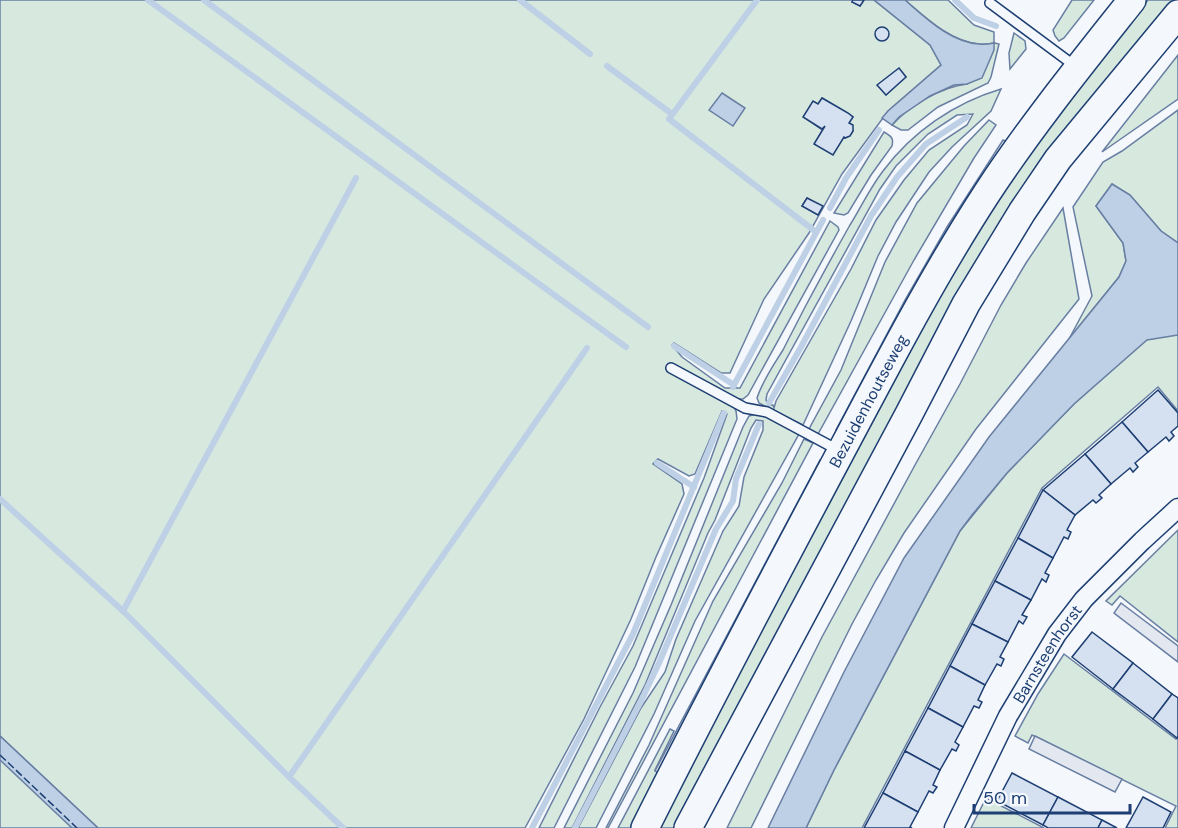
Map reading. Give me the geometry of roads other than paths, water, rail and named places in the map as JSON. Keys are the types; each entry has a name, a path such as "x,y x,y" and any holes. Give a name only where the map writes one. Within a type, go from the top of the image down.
{"main road":[{"name":"Bezuidenhoutseweg","path":"645,828 759,606 943,263 1024,139 1132,0"},
{"path":"688,828 972,295 1022,212 1058,159 1178,14"}],"street":[{"name":"Barnsteenhorst","path":"954,828 1008,716 1057,634 1084,599 1178,508"}],"lane":[{"path":"990,3 1078,68"},
{"path":"671,368 746,408 767,412 841,452"}],"water":[{"path":"874,0 905,0 939,28 958,39 981,44 994,43 994,50 982,78 967,84 954,85 930,96 899,117 892,125 882,118 941,65 930,45"},
{"path":"722,93 745,108 733,126 709,110"},
{"path":"1112,184 1130,195 1161,231 1178,243 1178,335 1147,340 1074,404 1007,473 972,515 960,531 834,770 806,828 768,828 844,672 904,558 989,437 1119,277 1126,261 1123,243 1096,206"},
{"path":"0,736 98,828 72,828 0,760"}],"waterway":[{"path":"148,0 626,347"},
{"path":"204,0 648,327"},
{"path":"520,0 590,54"},
{"path":"757,0 669,119 816,232"},
{"path":"955,0 974,18 996,26"},
{"path":"607,66 672,114"},
{"path":"769,403 871,216 897,177 926,144 967,117"},
{"path":"830,208 846,178 879,130"},
{"path":"123,611 356,178"},
{"path":"733,387 823,220"},
{"path":"674,346 734,385"},
{"path":"289,777 587,348"},
{"path":"532,828 633,634 724,413"},
{"path":"575,828 641,701 716,529 733,501 736,479 759,424"},
{"path":"657,463 694,487"},
{"path":"0,499 123,611 343,828"}]}
